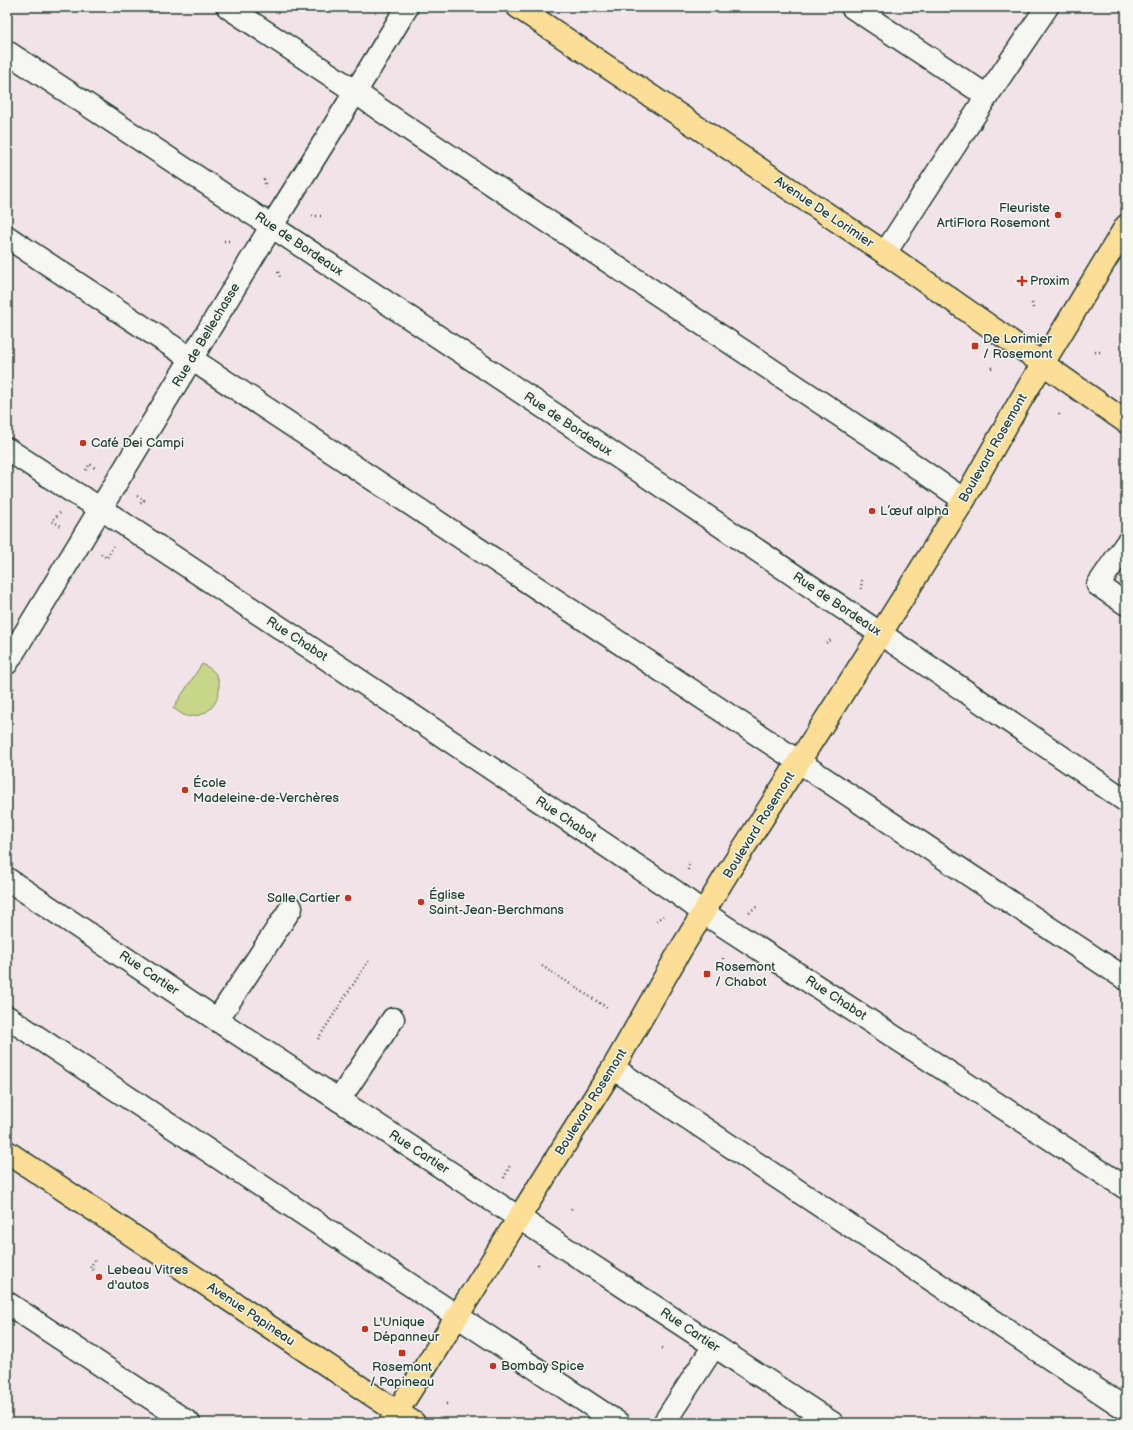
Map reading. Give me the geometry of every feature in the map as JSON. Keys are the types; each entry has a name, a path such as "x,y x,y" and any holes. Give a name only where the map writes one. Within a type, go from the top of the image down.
{"main road":[{"name":"Avenue De Lorimier","path":"518,7 885,253 1126,422"},
{"name":"Boulevard Rosemont","path":"401,1419 458,1315 613,1068 704,913 964,500 1019,403 1126,226"},
{"name":"Avenue Papineau","path":"7,1152 401,1419"}],"street":[{"path":"228,7 356,92 388,116 895,452 964,500"},
{"name":"Rue de Bellechasse","path":"7,662 407,7"},
{"path":"852,7 987,96"},
{"path":"885,253 1047,7"},
{"name":"Rue de Bordeaux","path":"7,52 272,226 881,633 1126,800"},
{"path":"7,237 192,358 798,763 1126,979"},
{"name":"Rue Chabot","path":"7,449 100,508 410,714 704,913 1126,1188"},
{"path":"1126,544 1098,585 1126,604"},
{"name":"Rue Cartier","path":"7,879 217,1020 520,1217 832,1423"},
{"path":"217,1020 291,908"},
{"path":"7,1017 458,1315 618,1423"},
{"path":"339,1100 393,1019"},
{"path":"613,1068 1126,1409"},
{"path":"7,1303 190,1423"},
{"path":"664,1423 714,1346"}],"path":[{"path":"447,7 448,12"},
{"path":"264,179 266,187"},
{"path":"312,216 321,216"},
{"path":"224,242 232,241"},
{"path":"278,272 280,277"},
{"path":"1032,303 1033,308"},
{"path":"1095,352 1100,352"},
{"path":"52,521 63,510"},
{"path":"107,558 113,546"},
{"path":"861,588 862,578"},
{"path":"826,643 831,640"},
{"path":"688,874 689,862"},
{"path":"748,913 758,906"},
{"path":"656,921 663,916"},
{"path":"723,958 723,970"},
{"path":"318,1039 369,960"},
{"path":"542,966 609,1009"},
{"path":"504,1178 510,1164"},
{"path":"94,1270 90,1268 95,1259"},
{"path":"538,1264 539,1268"},
{"path":"385,1363 386,1367"},
{"path":"446,1404 450,1403"}],"green space":[{"path":"202,664 214,672 218,679 219,692 217,698 210,709 205,713 194,716 183,715 173,708"}],"place":[{"name":"Fleuriste ArtiFlora Rosemont","path":"1058,215"},
{"name":"Proxim","path":"1022,281"},
{"name":"De Lorimier / Rosemont","path":"975,346"},
{"name":"Café Dei Campi","path":"83,443"},
{"name":"L’œuf alpha","path":"872,511"},
{"name":"École Madeleine-de-Verchères","path":"185,790"},
{"name":"Salle Cartier","path":"348,898"},
{"name":"Église Saint-Jean-Berchmans","path":"421,902"},
{"name":"Rosemont / Chabot","path":"707,974"},
{"name":"Lebeau Vitres d'autos","path":"99,1277"},
{"name":"L'Unique Dépanneur","path":"365,1329"},
{"name":"Rosemont / Papineau","path":"402,1353"},
{"name":"Bombay Spice","path":"493,1366"}]}
